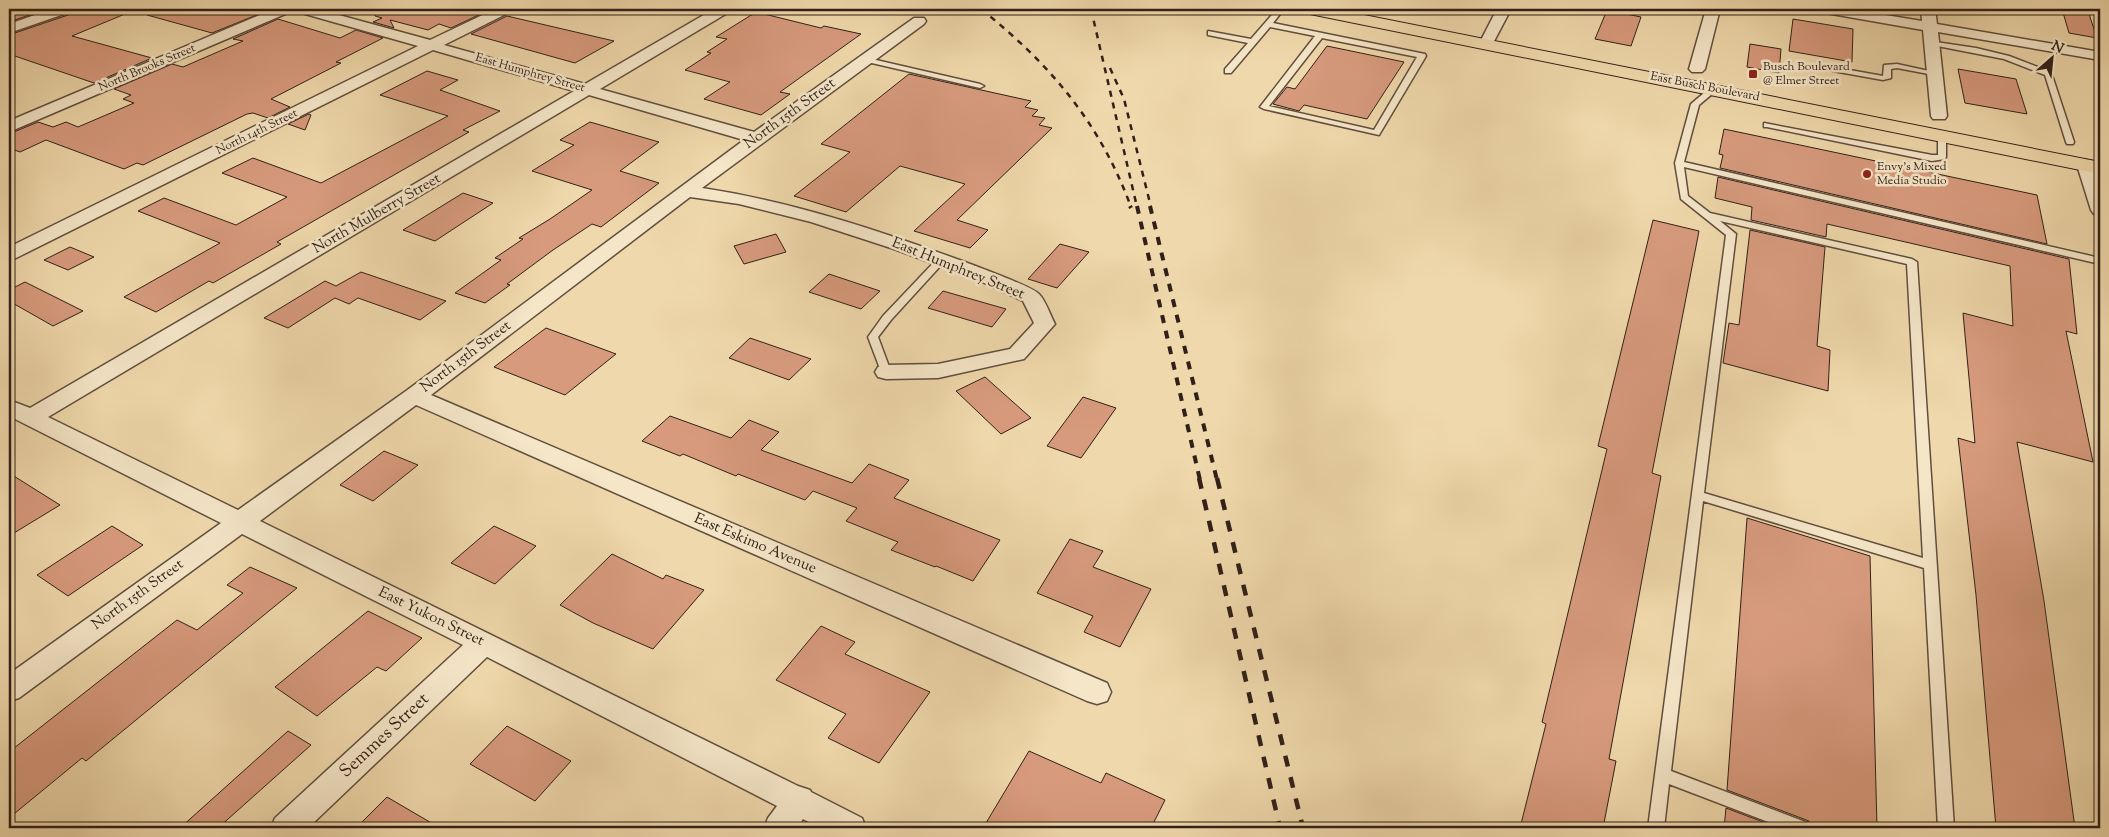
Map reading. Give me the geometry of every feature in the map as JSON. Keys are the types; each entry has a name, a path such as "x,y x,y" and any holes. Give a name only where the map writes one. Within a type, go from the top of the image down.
{"main road":[{"name":"East Busch Boulevard","path":"1310,9 1697,69 1720,82"},
{"name":"East Busch Boulevard","path":"1389,9 1490,37 1720,82 1942,135 2093,166"},
{"path":"1720,82 1718,84 1742,85 1864,108 1948,118"},
{"path":"1919,112 1948,118"},
{"path":"2060,141 2100,149"}],"street":[{"path":"9,29 65,9"},
{"name":"North Brooks Street","path":"9,127 285,9"},
{"name":"East Humphrey Street","path":"303,9 757,138"},
{"name":"North 14th Street","path":"9,254 505,9"},
{"name":"North Mulberry Street","path":"19,412 589,90 724,9"},
{"path":"1490,37 1504,9"},
{"path":"1697,69 1713,9"},
{"path":"1826,9 2100,56"},
{"path":"1928,9 1934,73 1948,118"},
{"name":"North 15th Street","path":"9,688 414,396 757,138 919,21"},
{"path":"2093,166 2100,210"},
{"name":"East Humphrey Street","path":"688,191 739,199 818,218 987,277 1031,298 1045,324 1017,354 938,371 886,372"},
{"name":"East Eskimo Avenue","path":"414,396 1097,692"},
{"name":"East Yukon Street","path":"19,412 852,828"},
{"name":"Semmes Street","path":"286,828 484,643"},
{"path":"779,828 799,800"}],"lane":[{"path":"1228,70 1281,9"},
{"path":"1268,24 1422,56 1376,133 1264,107 1320,35"},
{"path":"1211,33 1253,42"},
{"path":"1932,43 2011,59 2034,66 2048,74 2060,141"},
{"path":"866,59 980,86"},
{"path":"1834,69 1883,78 1887,78 1887,67 1897,66 1934,73"},
{"path":"1656,828 1731,234 1684,197 1679,163 1695,104 1720,82"},
{"path":"1766,125 1932,158 1942,157 1942,135"},
{"path":"1679,163 2100,261"},
{"path":"1707,215 1912,262 1946,828"},
{"path":"886,372 873,337 887,318 941,260"},
{"path":"1698,495 1930,565"},
{"path":"1663,775 1803,828"}],"building":[{"path":"9,9 47,9 9,22"},
{"path":"74,9 137,9 72,36 152,58 94,83 9,54 9,35 71,14"},
{"path":"148,9 243,9 259,14 212,33 147,15"},
{"path":"376,9 478,9 487,11 451,28 439,24 428,30 390,20 394,28 373,22 382,18 375,16"},
{"path":"2062,9 2088,11 2097,38 2069,33"},
{"path":"1607,10 1641,17 1631,46 1595,39"},
{"path":"756,12 821,28 824,26 861,34 780,92 790,94 761,115 704,99 730,82 685,70 711,53 707,52 727,39 716,37"},
{"path":"507,16 614,41 575,63 471,34"},
{"path":"278,19 340,38 356,30 383,38 336,62 341,63 271,99 290,107 268,118 253,113 247,114 143,165 137,163 124,169 46,140 20,152 9,148 9,134 38,122 53,127 66,122 78,127 134,103 123,99 131,95 114,89 172,64 183,67 243,41 233,39"},
{"path":"1793,19 1853,29 1852,62 1789,51"},
{"path":"1750,44 1781,49 1779,73 1747,67"},
{"path":"1327,46 1404,62 1367,119 1304,105 1299,111 1273,104 1287,87 1295,89"},
{"path":"1958,69 2016,79 2027,114 1965,103"},
{"path":"427,71 458,80 440,90 500,111 463,130 469,132 277,242 281,244 213,283 209,281 156,312 124,297 220,243 138,211 164,198 236,225 287,197 222,173 253,158 321,183 448,116 380,95"},
{"path":"909,74 1031,101 1025,107 1038,110 1032,116 1045,118 1039,125 1052,128 957,220 988,230 970,248 914,231 965,184 900,166 846,212 794,196 850,152 821,144"},
{"path":"309,114 311,115 305,130 288,124"},
{"path":"590,122 659,142 620,171 659,183 601,227 592,224 553,250 485,303 455,293 501,260 495,258 523,239 519,238 592,190 532,171 574,145 560,140"},
{"path":"1724,129 2037,195 2047,244 1720,168 1723,155 1719,154"},
{"path":"1718,177 2069,259 2077,334 2066,331 2093,462 2017,442 2044,601 2075,828 1996,828 1976,595 1958,438 1975,443 1963,313 2013,326 2010,266 1827,224 1826,237 1751,220 1752,207 1715,198"},
{"path":"463,193 493,203 435,241 403,230"},
{"path":"1653,220 1699,231 1652,473 1661,476 1609,759 1616,761 1603,828 1520,828 1546,724 1542,722 1607,449 1598,446"},
{"path":"1750,230 1825,247 1817,346 1830,350 1828,391 1723,363 1729,323 1739,325"},
{"path":"776,234 786,252 744,264 734,246"},
{"path":"1060,244 1089,252 1057,288 1028,279"},
{"path":"70,247 94,257 68,270 44,260"},
{"path":"361,272 446,301 420,320 358,298 349,304 335,298 288,328 264,318 325,281 336,286"},
{"path":"829,274 880,291 861,309 809,292"},
{"path":"25,282 83,311 53,326 9,301 9,290"},
{"path":"943,291 1006,309 992,327 928,308"},
{"path":"546,328 616,354 565,395 494,367"},
{"path":"750,338 811,359 789,380 729,358"},
{"path":"985,377 1031,418 1001,434 956,391"},
{"path":"1083,397 1116,408 1081,458 1047,446"},
{"path":"670,416 731,438 749,420 779,432 761,450 852,483 869,464 909,480 894,498 1000,540 973,581 935,567 891,550 898,542 846,521 857,508 813,491 805,500 738,474 736,476 683,454 680,456 642,441"},
{"path":"384,451 418,465 373,501 340,485"},
{"path":"9,473 60,505 9,536"},
{"path":"1747,518 1870,556 1877,828 1813,828 1809,821 1727,790"},
{"path":"112,526 143,545 68,596 37,575"},
{"path":"494,526 536,546 495,584 451,563"},
{"path":"1070,539 1103,551 1093,567 1151,589 1120,647 1084,632 1093,616 1037,593"},
{"path":"612,554 663,579 666,575 704,590 653,649 593,623 560,605"},
{"path":"250,567 297,588 86,761 82,758 9,818 9,752 177,620 197,630 243,593 227,585"},
{"path":"368,611 422,638 386,671 377,667 317,716 275,687"},
{"path":"821,626 855,642 845,654 930,692 879,763 828,738 846,714 776,680"},
{"path":"507,726 571,761 535,801 470,764"},
{"path":"288,731 311,745 218,828 180,828"},
{"path":"1029,751 1101,783 1106,773 1165,800 1151,828 983,828"},
{"path":"387,797 440,828 356,828"},
{"path":"1726,808 1779,828 1724,828"}],"railway":[{"path":"981,9 1030,52 1071,98 1104,148 1119,177 1131,207"},
{"path":"1091,9 1137,207"},
{"path":"1110,68 1124,99 1151,207"},
{"path":"1137,206 1200,480"},
{"path":"1150,206 1217,480"},
{"path":"1199,478 1280,828"},
{"path":"1217,478 1303,828"}],"place":[{"name":"Busch Boulevard @ Elmer Street","path":"1753,74"},
{"name":"Envy's Mixed Media Studio","path":"1867,174"}]}
